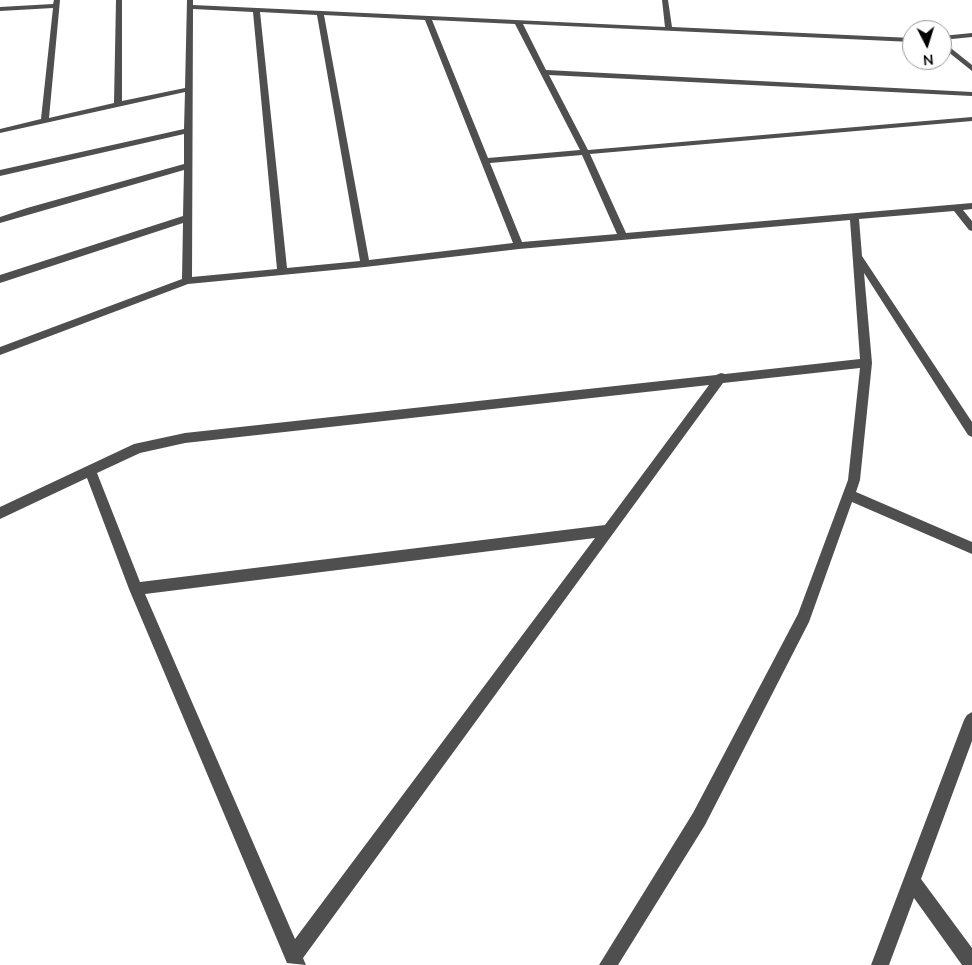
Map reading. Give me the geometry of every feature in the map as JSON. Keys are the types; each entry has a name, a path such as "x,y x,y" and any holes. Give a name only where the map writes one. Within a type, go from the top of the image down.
{"street":[{"path":"118,105 119,0"},
{"path":"665,0 669,29"},
{"path":"0,9 56,3 46,121"},
{"path":"187,281 190,3 256,10 902,40"},
{"path":"256,10 282,272"},
{"path":"320,13 365,264"},
{"path":"428,18 519,246"},
{"path":"518,22 585,152 623,237"},
{"path":"952,37 972,34"},
{"path":"952,52 972,69"},
{"path":"544,72 972,94"},
{"path":"0,131 189,89"},
{"path":"485,161 972,119"},
{"path":"0,174 189,130"},
{"path":"0,220 188,166"},
{"path":"0,350 187,281 365,264 519,246 972,206"},
{"path":"956,207 972,228"},
{"path":"608,965 699,819 804,617 854,480 866,363 854,217"},
{"path":"0,279 188,218"},
{"path":"858,256 972,432"},
{"path":"0,513 138,448 185,438 721,377 866,363"},
{"path":"295,961 721,377"},
{"path":"90,471 136,589 295,961"},
{"path":"849,495 972,548"},
{"path":"136,589 608,530"},
{"path":"880,965 972,720"},
{"path":"912,881 972,963"}]}
